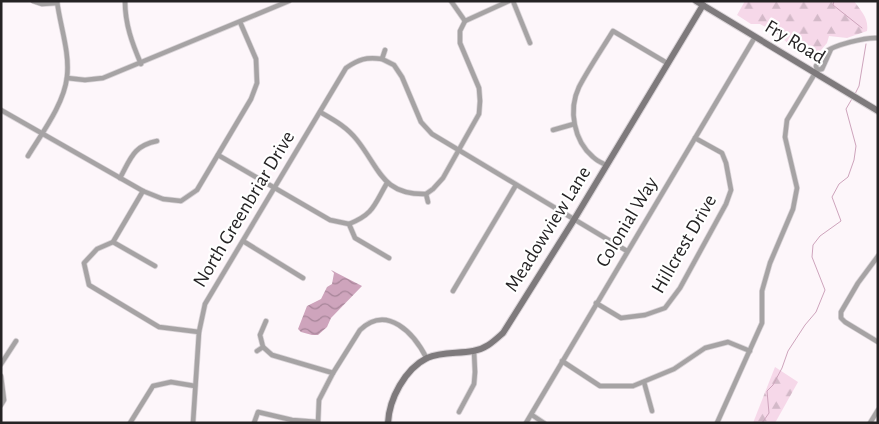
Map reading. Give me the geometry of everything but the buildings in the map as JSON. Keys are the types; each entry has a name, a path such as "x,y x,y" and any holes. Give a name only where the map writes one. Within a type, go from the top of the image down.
{"street":[{"path":"28,156 60,102 67,78 67,58 57,2 42,4 33,1"},
{"path":"125,1 125,19 140,64"},
{"path":"67,78 85,80 103,78 289,1"},
{"path":"451,1 465,21"},
{"path":"320,112 344,126 357,140 387,183 406,193 426,194 443,178 479,114 479,88 460,43 460,31 465,21 509,1"},
{"path":"513,1 530,43"},
{"name":"Fry Road","path":"696,1 878,110"},
{"name":"Meadowview Lane","path":"388,423 388,411 402,382 427,358 457,351 474,351 490,344 503,333 574,220 703,5"},
{"path":"1,110 143,191 163,199 181,201 197,190 251,99 257,83 256,59 240,22"},
{"path":"606,165 594,158 578,137 574,124 575,104 579,88 613,31 667,64"},
{"name":"Colonial Way","path":"526,423 755,37"},
{"path":"717,423 762,323 762,291 767,273 793,209 797,188 785,137 787,120 816,72 822,68 831,49 871,38 878,38"},
{"path":"385,50 382,59 394,65 402,77 421,122 432,134 627,251"},
{"name":"North Greenbriar Drive","path":"194,423 199,332 205,304 346,68 358,60 369,57 382,59"},
{"path":"553,130 574,124"},
{"name":"Hillcrest Drive","path":"596,303 621,318 645,315 665,308 680,288 726,204 731,190 728,169 722,153 696,138"},
{"path":"120,178 134,152 144,143 157,141"},
{"path":"218,155 330,220 349,224 363,219 372,211 387,183"},
{"path":"453,291 516,185"},
{"path":"143,191 113,242 97,249 84,264 89,285 159,327 199,332"},
{"path":"426,194 428,202"},
{"path":"349,224 355,238 389,258"},
{"path":"243,241 303,278"},
{"path":"113,242 155,266"},
{"path":"878,256 841,310 842,319 878,342"},
{"path":"254,423 258,412 292,420 318,422 319,400 333,373 360,330 374,320 387,320 402,327 416,340 427,358"},
{"path":"266,321 260,336 262,347 272,355 333,373"},
{"path":"1,364 16,341"},
{"path":"562,361 600,386 633,386 674,369 705,348 728,342 750,351"},
{"path":"257,351 262,347"},
{"path":"459,412 474,384 474,351"},
{"path":"1,376 4,400 1,406"},
{"path":"130,423 152,386 171,382 195,386"},
{"path":"644,382 652,411"},
{"path":"870,423 878,410"},
{"path":"532,415 544,423"}],"green space":[{"path":"745,1 854,1 866,18 867,31 847,38 829,36 827,43 814,59 799,52 773,31 760,24 751,24 737,15"},
{"path":"775,367 798,382 775,423 753,423"}],"water":[{"path":"331,270 362,286 331,318 327,327 318,335 301,332 298,329 307,306 321,299 327,287 332,284 334,273"}],"waterway":[{"path":"834,1 833,5 862,28"},
{"path":"855,94 859,86 866,44"},
{"path":"762,423 769,413 767,391 773,385 782,368 788,351 816,312 825,290 812,257 813,245 820,236 841,221 832,197 839,184 848,177 854,160 856,146 846,109 853,97"}]}
